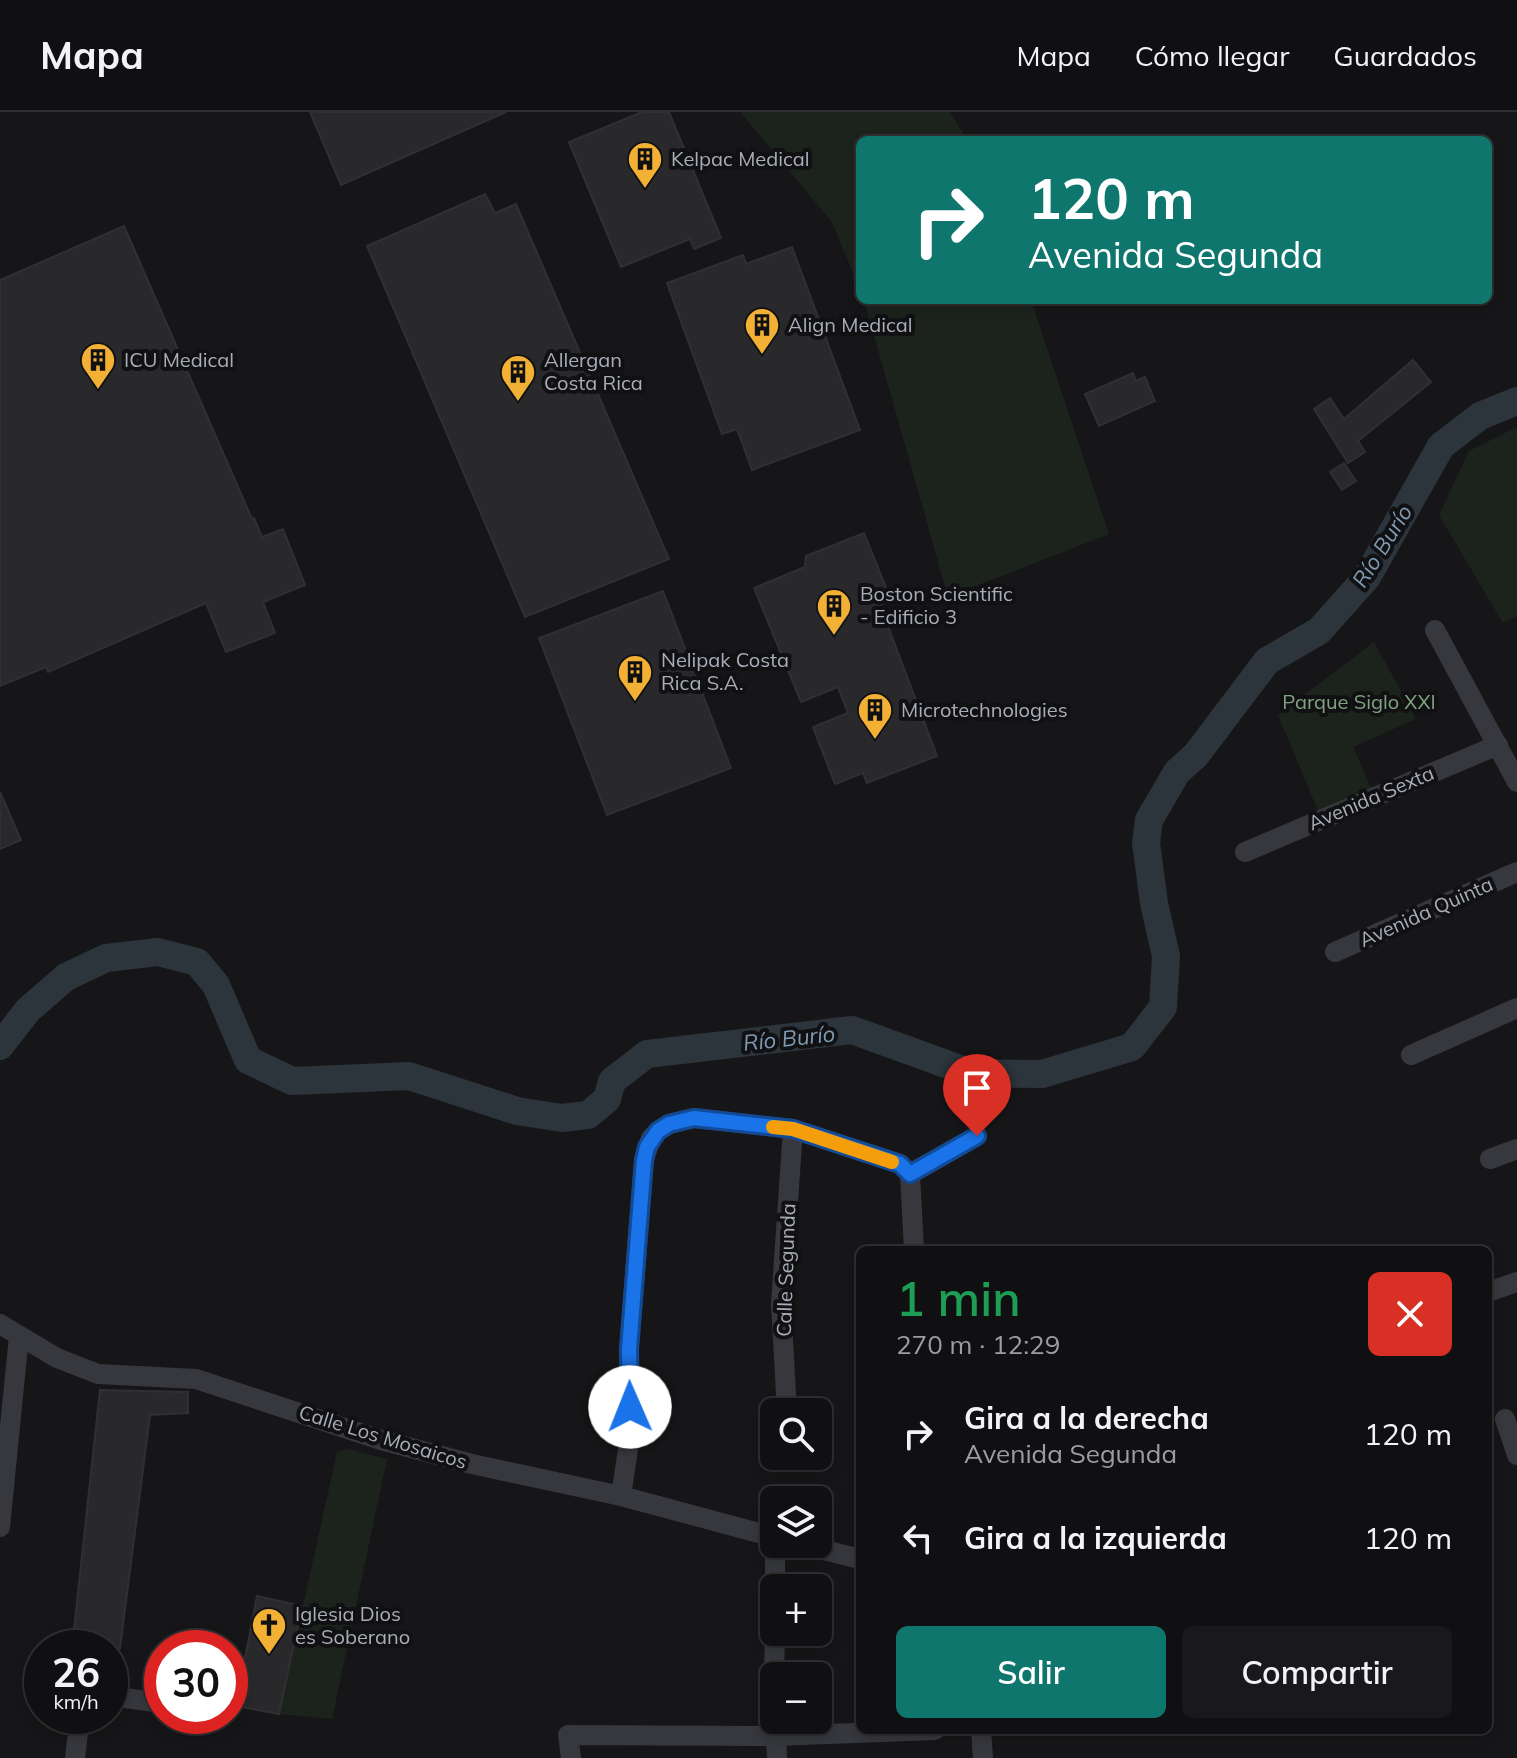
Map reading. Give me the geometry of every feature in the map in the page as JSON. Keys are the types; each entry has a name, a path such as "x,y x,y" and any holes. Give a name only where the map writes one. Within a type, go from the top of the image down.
{"street":[{"path":"1435,630 1517,782"},
{"name":"Avenida Sexta","path":"1245,852 1498,745"},
{"name":"Avenida Quinta","path":"1335,952 1517,872"},
{"path":"1411,1055 1517,1008"},
{"path":"621,1496 630,1436 629,1349 644,1160 647,1147 658,1131 669,1124 694,1118 793,1129 900,1164 910,1174 914,1246"},
{"name":"Calle Segunda","path":"786,1398 781,1304 793,1129"},
{"path":"910,1174 977,1136"},
{"path":"1490,1159 1517,1149"},
{"path":"1492,1291 1517,1282"},
{"name":"Calle Los Mosaicos","path":"0,1324 57,1358 98,1374 196,1379 381,1440 472,1464 621,1496 760,1533"},
{"path":"0,1527 19,1336"},
{"path":"1503,1420 1517,1455"},
{"path":"832,1552 856,1558"},
{"path":"571,1758 568,1735 774,1736 856,1733"},
{"path":"75,1758 78,1734"},
{"path":"981,1734 983,1758"},
{"path":"774,1736 777,1758"}],"green space":[{"path":"740,112 950,112 965,136 856,136 856,280 832,222"},
{"path":"865,304 1032,304 1109,534 948,597"},
{"path":"1517,427 1517,616 1503,623 1439,515 1469,451"},
{"name":"Parque Siglo XXI","path":"1374,642 1416,719 1353,747 1372,790 1319,813 1278,715"},
{"path":"348,1449 387,1459 332,1719 279,1714 337,1452"}],"building":[{"path":"310,112 506,112 341,185"},
{"name":"Kelpac Medical","path":"642,112 669,112 721,238 694,249 690,239 621,267 569,142"},
{"name":"Allergan Costa Rica","path":"485,194 495,213 516,204 669,559 525,617 367,246"},
{"name":"ICU Medical","path":"124,226 252,519 262,537 283,529 305,585 263,602 275,633 226,652 206,603 48,672 46,667 0,686 0,280"},
{"name":"Align Medical","path":"792,247 860,430 752,470 737,429 722,434 667,283 743,255 746,264"},
{"path":"1413,360 1431,382 1358,441 1365,452 1348,463 1314,409 1330,398 1344,419"},
{"path":"1133,373 1136,381 1145,377 1155,401 1099,426 1085,394"},
{"path":"1344,463 1356,481 1342,490 1330,472"},
{"name":"Boston Scientific - Edificio 3","path":"864,533 891,600 880,605 937,756 867,783 863,773 835,784 813,727 848,713 838,687 801,702 754,588 805,567 806,556"},
{"name":"Nelipak Costa Rica S.A.","path":"663,591 731,768 607,815 539,638"},
{"path":"0,792 21,840 0,849"},
{"path":"100,1390 188,1392 188,1413 150,1415 122,1630 74,1630"},
{"name":"Iglesia Dios es Soberano","path":"257,1596 302,1606 279,1714 248,1708 248,1643"}],"waterway":[{"name":"Río Burío","path":"0,1046 28,1010 66,977 106,958 158,952 197,962 216,985 248,1060 292,1081 409,1076 517,1111 562,1118 588,1115 607,1099 612,1081 647,1054 852,1030 971,1073 1042,1074 1132,1047 1163,1007 1166,956 1154,903 1146,843 1149,820 1177,772 1196,755 1267,661 1319,631 1367,577 1441,446 1480,416 1517,401"}],"slow traffic":[{"path":"773,1127 793,1129 892,1162"}],"place":[{"name":"Kelpac Medical","path":"645,190"},
{"name":"Align Medical","path":"762,356"},
{"name":"ICU Medical","path":"98,391"},
{"name":"Allergan Costa Rica","path":"518,403"},
{"name":"Boston Scientific - Edificio 3","path":"834,637"},
{"name":"Nelipak Costa Rica S.A.","path":"635,703"},
{"name":"Microtechnologies","path":"875,741"},
{"name":"Iglesia Dios es Soberano","path":"269,1656"}],"route":[{"path":"630,1407 629,1349 644,1160 651,1138 658,1131 669,1124 694,1118 793,1129 900,1164 910,1174 977,1136"}]}
